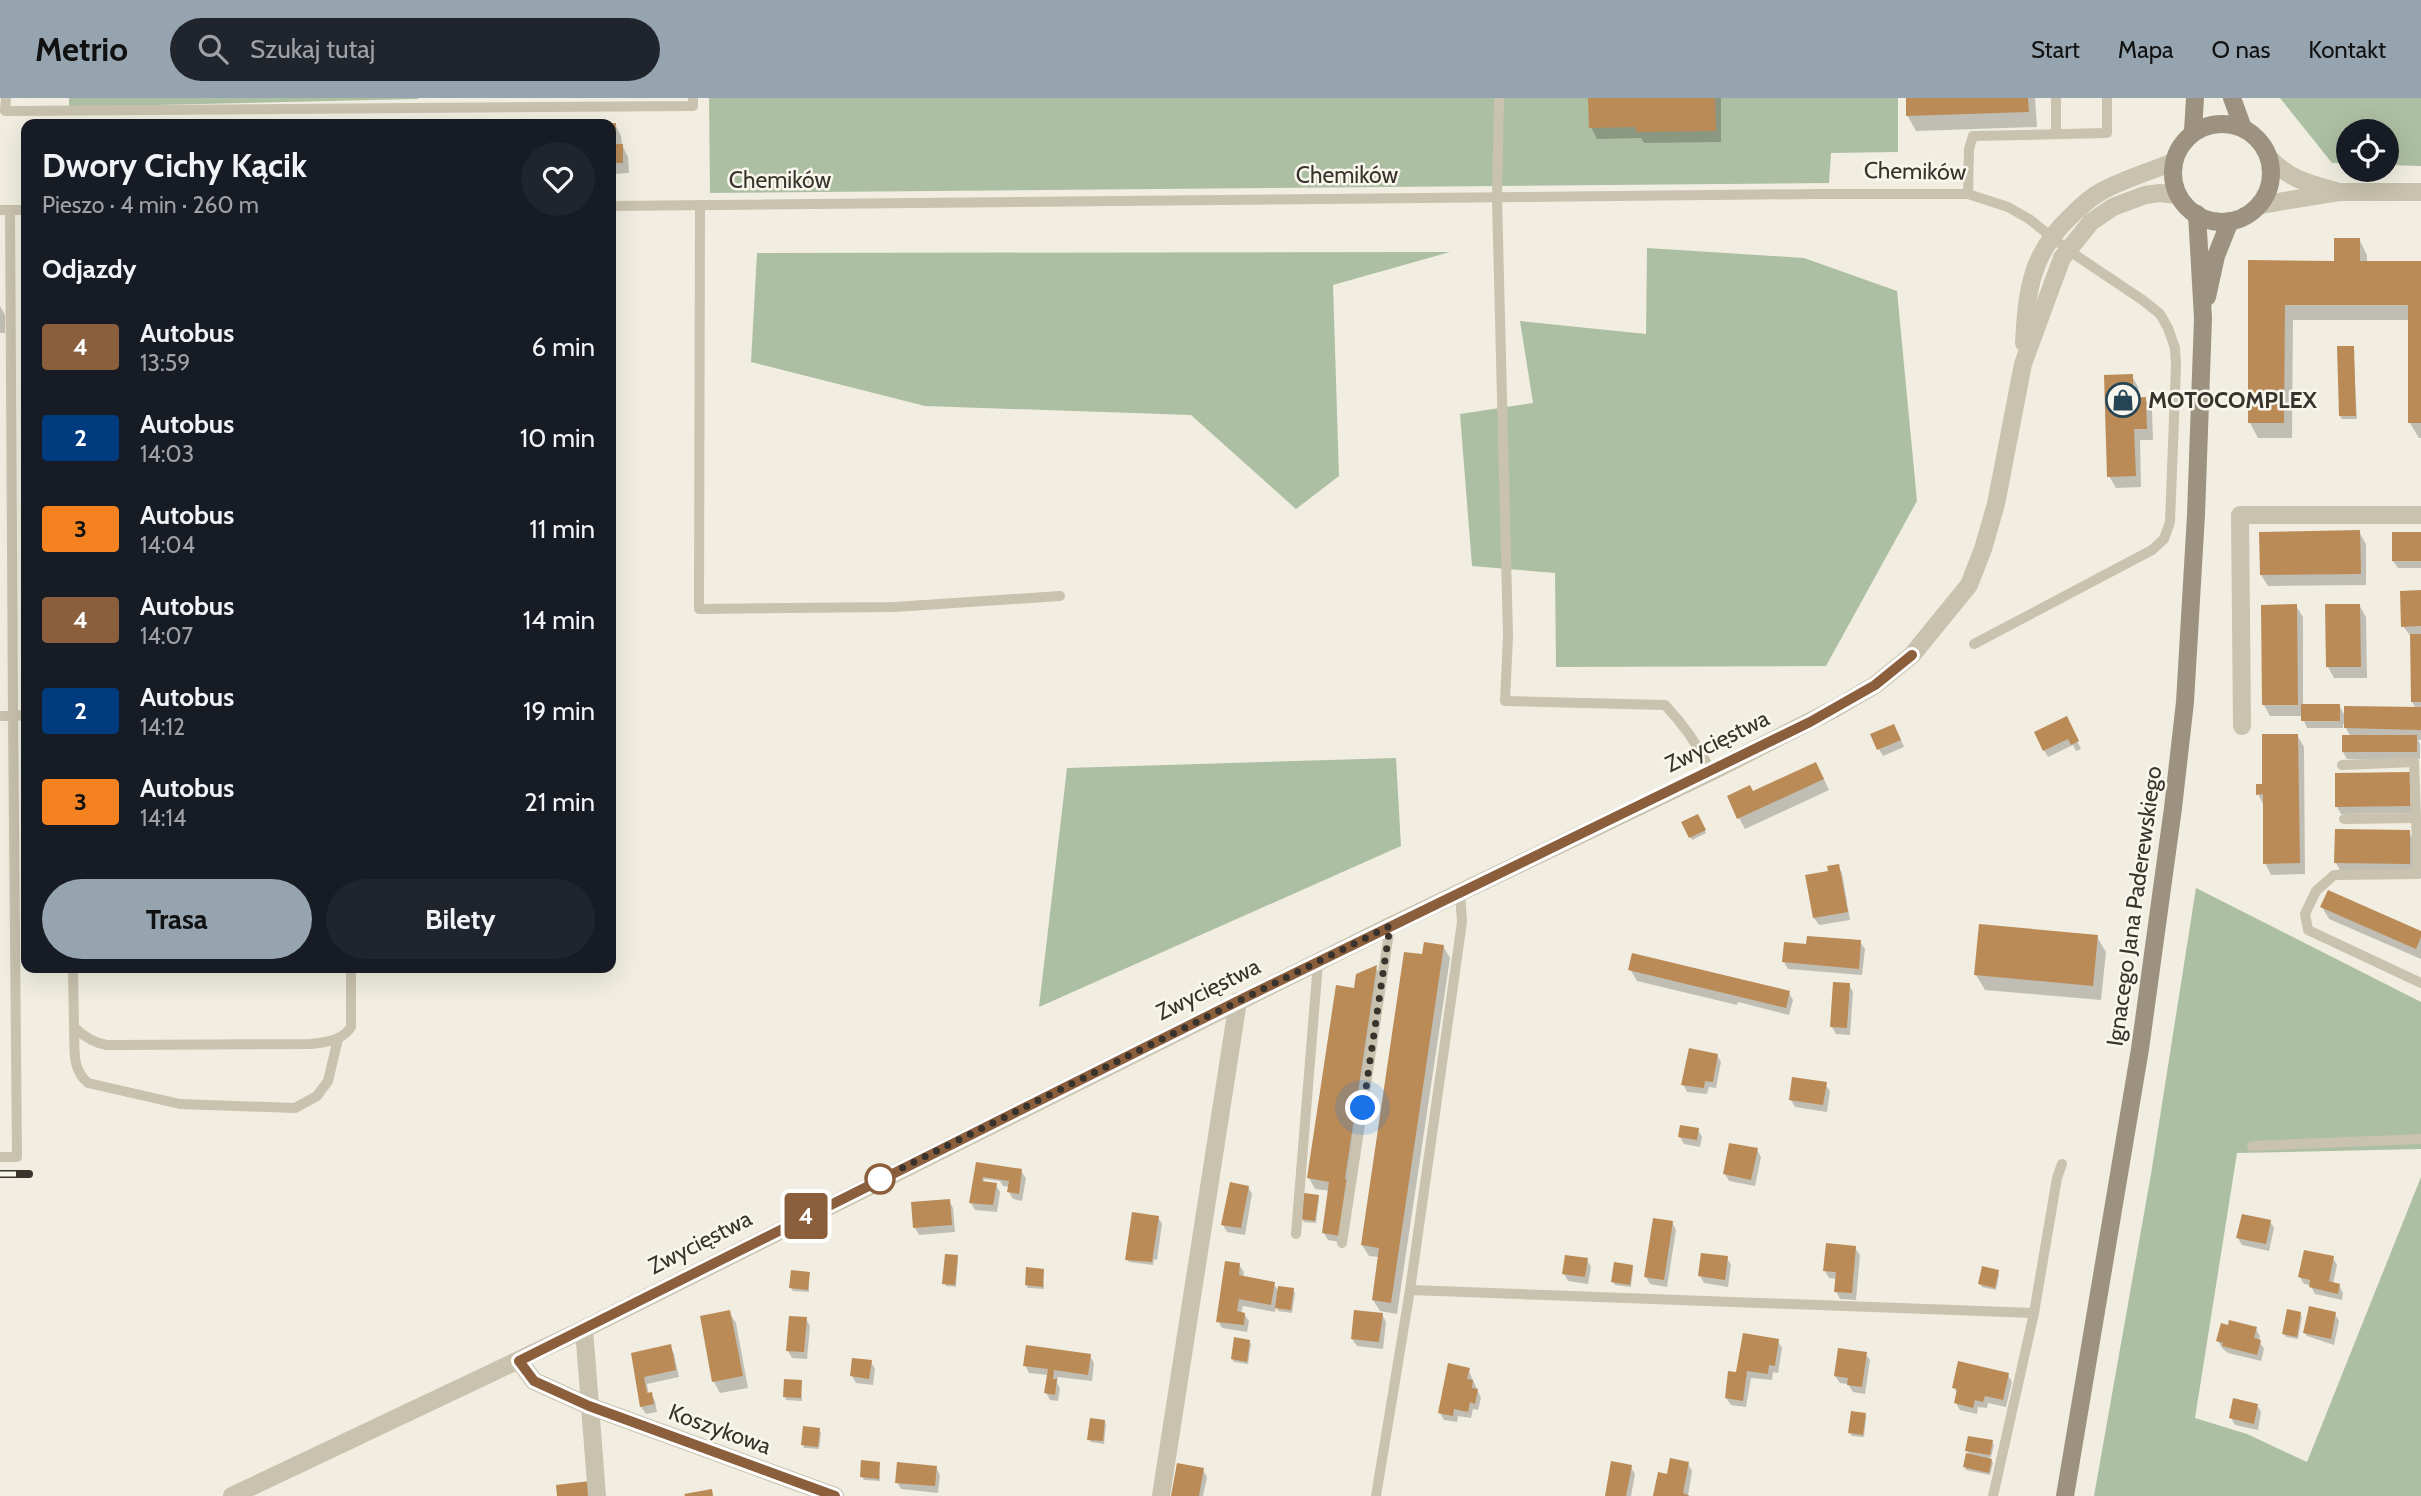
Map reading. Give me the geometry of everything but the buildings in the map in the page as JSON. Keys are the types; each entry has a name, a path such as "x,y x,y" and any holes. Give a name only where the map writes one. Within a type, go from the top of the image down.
{"main road":[{"path":"2193,131 2195,98"},
{"path":"2232,98 2243,128"},
{"path":"2227,124 2243,128 2254,136 2270,159 2270,183 2260,205 2243,218 2230,221 2207,220 2177,195 2173,184 2173,162 2179,146 2193,131 2227,124"},
{"name":"Ignacego Jana Paderewskiego","path":"2065,1496 2132,1101 2173,808 2187,662 2196,515 2203,318 2197,214"},
{"name":"Ignacego Jana Paderewskiego","path":"2203,318 2216,256 2230,221"}],"street":[{"path":"2270,159 2286,174 2339,192"},
{"name":"Zwycięstwa","path":"232,1496 584,1329 1238,1001 1711,772 1875,685 1912,655 1969,585 1996,504 2022,364 2026,300 2032,276 2052,236 2082,205 2099,192 2173,162"},
{"path":"2260,205 2339,192 2421,192"},
{"name":"Zwycięstwa","path":"2022,364 2062,258 2091,222 2113,207 2145,195 2177,195"},
{"path":"2242,726 2240,515 2421,515"},
{"path":"1161,1496 1238,1001"},
{"path":"584,1329 597,1496"},
{"name":"Koszykowa","path":"519,1361 534,1381 589,1406 816,1493 835,1496"}],"lane":[{"path":"5,98 5,111 19,111 693,106 693,98"},
{"path":"1499,98 1497,199 1508,636 1505,701 1665,705 1678,719 1711,772"},
{"path":"2056,98 2056,134"},
{"path":"1968,194 1969,149 1973,136 2107,133 2107,98"},
{"name":"Chemików","path":"616,206 1968,194 2008,207 2160,314 2175,348 2176,366 2170,522 2164,539 2152,550 1974,644"},
{"path":"700,205 699,609 894,607 1060,596"},
{"path":"0,1157 17,1157 5,210"},
{"path":"0,716 21,715"},
{"path":"2342,765 2414,762 2418,874 2334,875 2316,891 2305,914 2308,930 2421,983"},
{"path":"2344,819 2416,818"},
{"path":"1376,1496 1410,1290 1462,922 1460,893"},
{"path":"1342,1243 1390,926"},
{"path":"1296,1234 1318,963"},
{"path":"73,973 75,1063 79,1076 88,1083 180,1104 295,1108 317,1096 328,1081 338,1039"},
{"path":"74,1027 98,1044 107,1045 310,1044 338,1039 351,1027 351,973"},
{"path":"2252,1146 2421,1139"},
{"path":"1993,1496 2034,1312 2057,1178 2062,1164"},
{"path":"1410,1290 2034,1312"}],"green space":[{"path":"69,98 418,98 418,99 69,107"},
{"path":"709,98 1898,98 1898,152 1831,153 1829,183 710,193"},
{"path":"2280,98 2421,98 2421,166 2399,165 2399,119 2336,119 2336,163 2332,163"},
{"path":"1647,248 1804,258 1897,291 1917,501 1826,666 1556,667 1555,573 1472,566 1460,414 1533,403 1520,321 1646,334"},
{"path":"1450,252 1333,285 1339,476 1296,509 1191,415 925,406 751,362 757,253"},
{"path":"1396,758 1401,846 1039,1007 1067,768"},
{"path":"2196,888 2421,1002 2421,1149 2237,1153 2195,1418 2247,1434 2307,1462 2421,1177 2421,1496 2094,1496 2151,1174"}],"railway":[{"path":"0,1174 29,1174"}],"bus line":[{"name":"4","path":"835,1496 589,1406 534,1381 519,1361 1238,1001 1810,722 1875,685 1912,655"}],"place":[{"name":"MOTOCOMPLEX","path":"2123,400"}],"route":[{"path":"880,1179 1390,926 1363,1108"}]}
